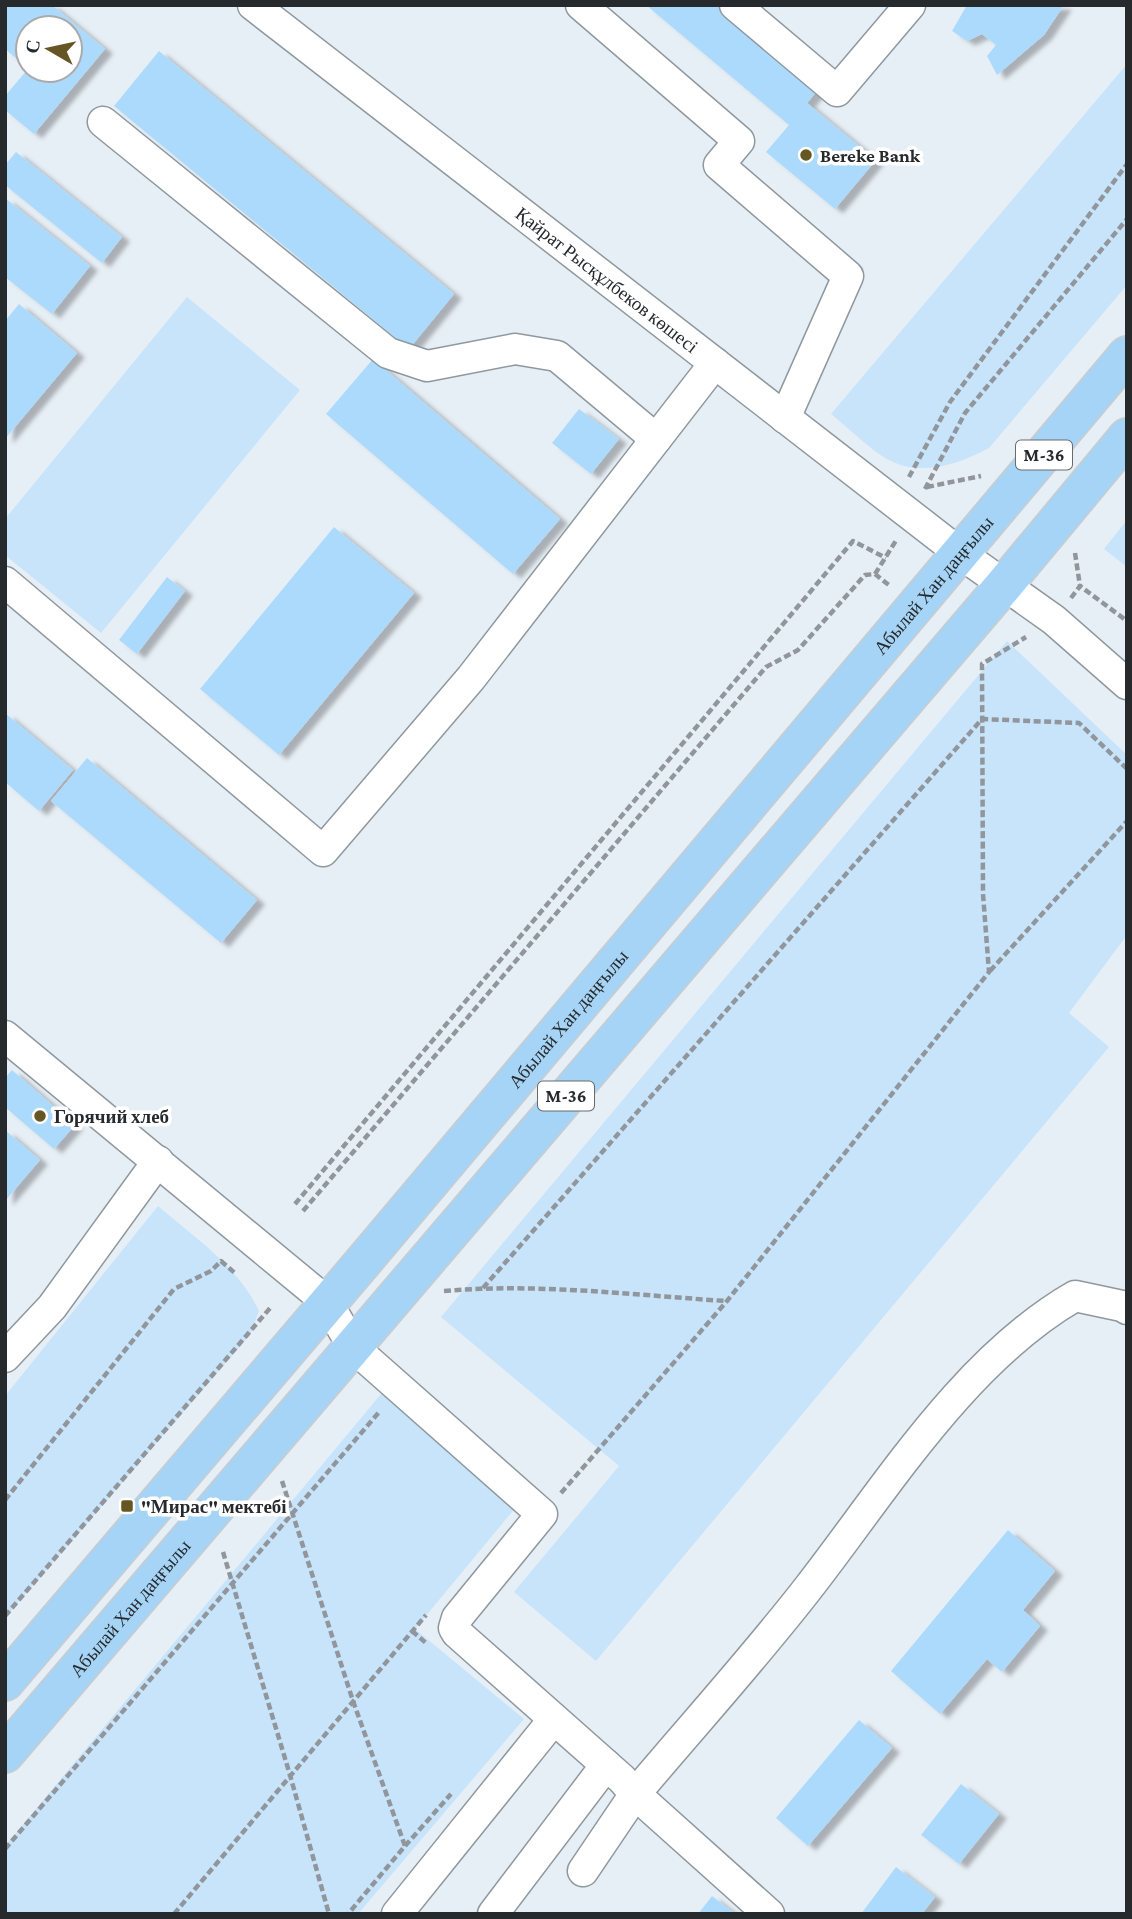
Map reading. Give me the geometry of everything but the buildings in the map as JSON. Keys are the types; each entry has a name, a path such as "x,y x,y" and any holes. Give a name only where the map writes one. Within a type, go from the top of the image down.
{"main road":[{"name":"Абылай Хан даңғылы","path":"5,1682 363,1262 1127,355"},
{"name":"Абылай Хан даңғылы","path":"5,1754 1004,585 1127,437"}],"street":[{"name":"Қайрат Рысқұлбеков көшесі","path":"253,5 290,16 715,363 961,554 1054,620 1127,684"},
{"path":"581,5 739,141 719,165 848,276 785,418"},
{"path":"735,5 837,91 911,5"},
{"path":"103,122 388,353 427,366 515,349 557,356 656,439"},
{"path":"5,582 323,851 471,678 715,363"},
{"path":"7,1040 327,1302 353,1347 542,1514 457,1618 454,1628 769,1914"},
{"path":"5,1357 52,1307 158,1161"},
{"path":"583,1871 635,1794 808,1588 877,1495 966,1386 1032,1324 1075,1296 1127,1309"},
{"path":"397,1914 554,1719"},
{"path":"493,1914 606,1765"}],"path":[{"path":"303,1211 766,667 799,650 865,575 875,574 886,558 903,509 950,402 1127,164"},
{"path":"903,509 965,414 1127,219"},
{"path":"295,1204 853,541 886,558"},
{"path":"989,972 984,894 982,664 1054,620 1080,586 1127,621"},
{"path":"982,719 1079,723 1127,769"},
{"path":"483,1288 982,719"},
{"path":"542,1514 727,1301 989,972 1127,821"},
{"path":"5,1500 174,1289 211,1271 221,1261 236,1274"},
{"path":"395,1295 483,1288 727,1301"},
{"path":"5,1616 271,1307"},
{"path":"5,1849 383,1407"},
{"path":"280,1474 353,1701 405,1846"},
{"path":"220,1545 329,1914"},
{"path":"174,1914 429,1611"},
{"path":"412,1631 433,1649"},
{"path":"348,1914 457,1787"}],"shaded area":[{"path":"1127,64 1127,285 989,448 954,463 929,468 903,466 884,457 831,414"},
{"path":"187,297 300,390 101,633 5,555 5,519"},
{"path":"1127,520 1127,567 1104,549"},
{"path":"1007,641 1127,755 1127,935 1069,1013 1109,1047 596,1661 514,1592 619,1466 441,1317"},
{"path":"158,1206 228,1266 259,1311 250,1335 5,1618 5,1396"},
{"path":"391,1382 526,1495 415,1629 524,1719 358,1914 5,1914 5,1846"}],"place":[{"name":"Bereke Bank","path":"806,155"},
{"name":"Горячий хлеб","path":"40,1116"},
{"name":"\"Мирас\" мектебі","path":"127,1506"}]}
